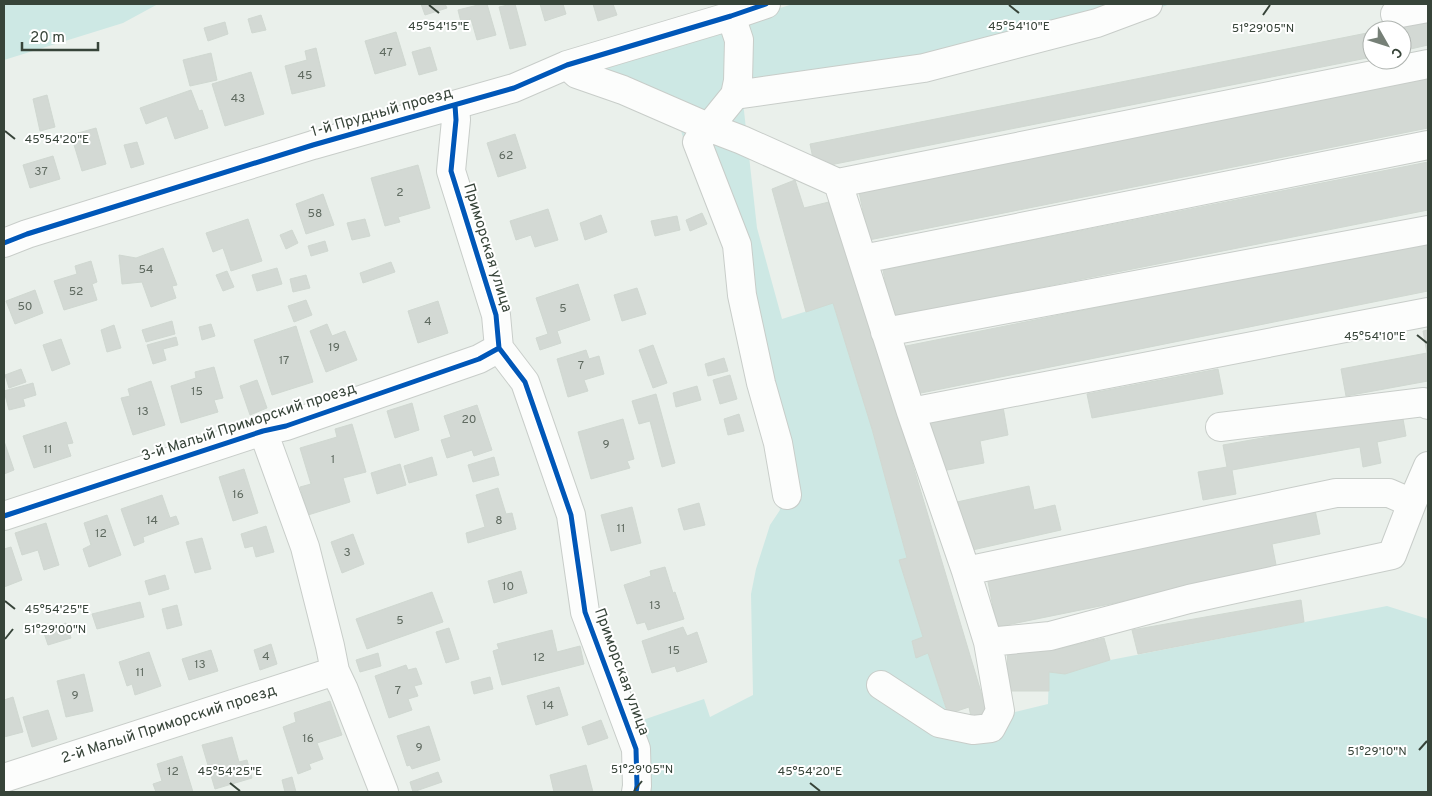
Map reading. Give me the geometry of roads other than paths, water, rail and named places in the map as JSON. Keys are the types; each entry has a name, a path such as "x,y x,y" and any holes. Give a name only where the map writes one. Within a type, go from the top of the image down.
{"street":[{"name":"1-й Прудный проезд","path":"4,243 27,234 313,145 514,88 567,65 766,4"},
{"path":"735,95 924,68 1097,23 1148,4"},
{"path":"1395,14 1428,8"},
{"path":"731,16 738,40 738,81 735,95 696,142 737,245 742,295 761,383 778,443 787,495"},
{"path":"567,65 577,74 623,90 838,183 1428,64"},
{"name":"Приморская улица","path":"455,105 456,120 451,171 496,315 499,348 525,382 571,516 585,612 636,749 636,792"},
{"path":"863,259 1428,145"},
{"path":"838,183 911,412 966,571 988,642 1000,710 991,728 973,730 939,724 881,685"},
{"path":"885,332 1428,230"},
{"path":"911,412 1428,312"},
{"name":"3-й Малый Приморский проезд","path":"4,516 263,431 286,426 479,359 499,348"},
{"path":"1220,427 1424,402 1428,404"},
{"path":"263,431 305,547 335,671 384,792"},
{"path":"988,642 1050,636 1189,599 1392,555 1428,466"},
{"path":"966,571 1336,493 1389,493 1412,503"},
{"name":"2-й Малый Приморский проезд","path":"4,778 335,671"}]}
